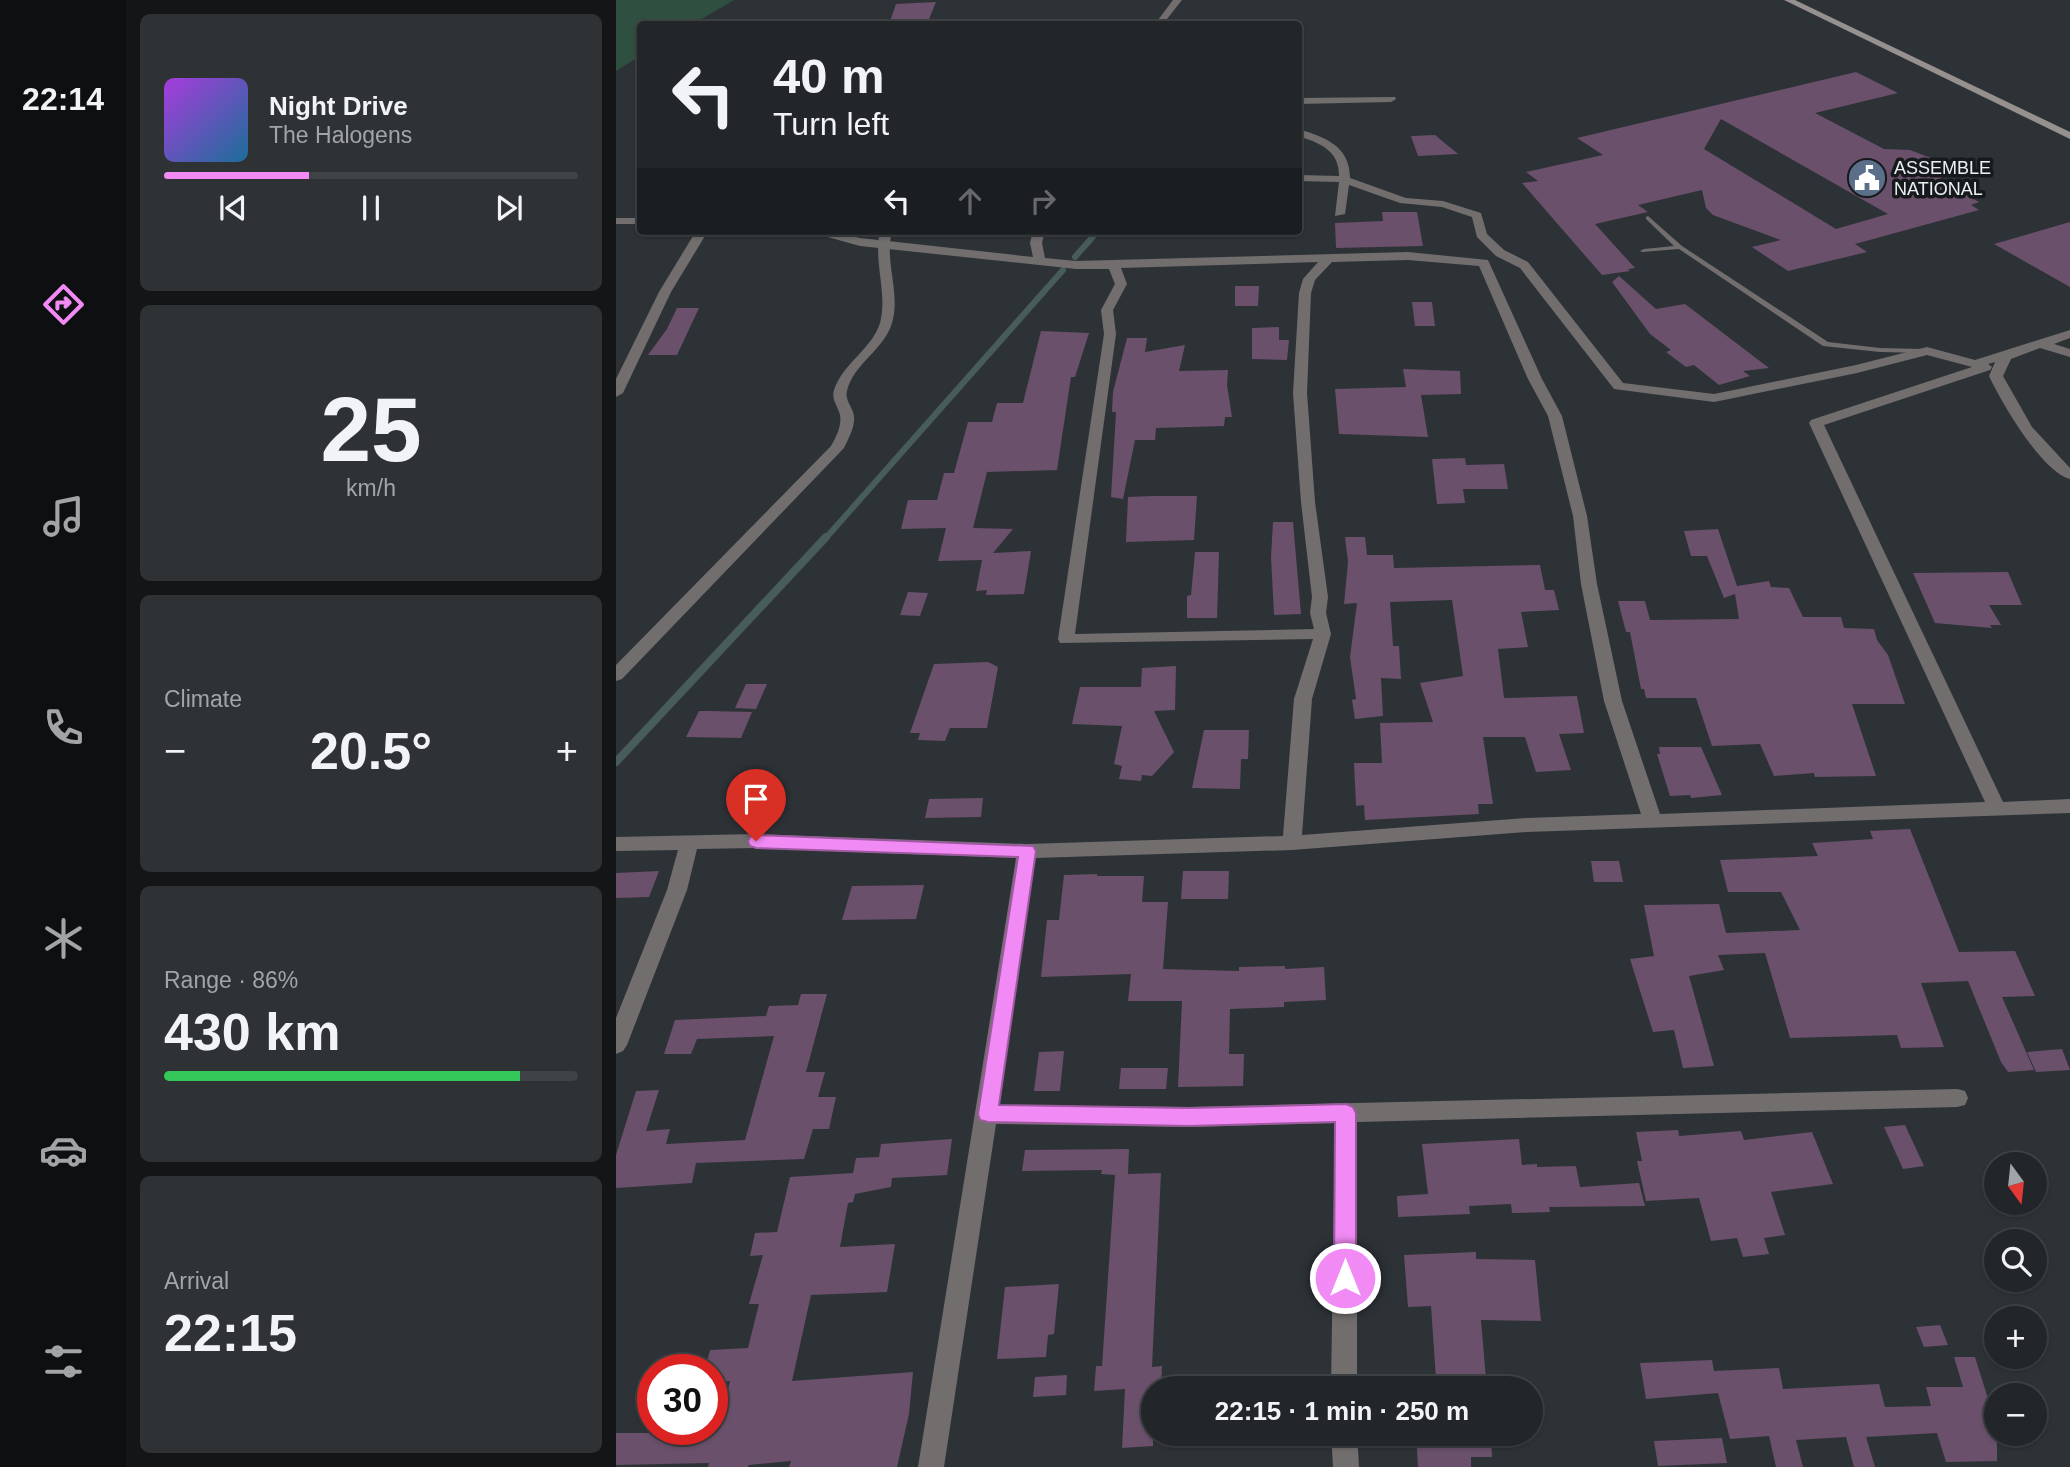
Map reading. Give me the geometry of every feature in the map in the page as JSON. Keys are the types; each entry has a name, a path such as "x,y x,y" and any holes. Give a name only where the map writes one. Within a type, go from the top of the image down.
{"main road":[{"path":"1788,0 2070,136"},
{"path":"1804,0 2070,126"}],"street":[{"path":"1161,21 1178,0"},
{"path":"1302,101 1391,99"},
{"path":"1302,133 1333,145 1343,163 1339,214"},
{"path":"1302,178 1343,178 1404,201 1443,204 1477,215 1481,235 1500,253 1524,265 1619,386 1714,398 1857,369 1927,351 1975,364 2005,357"},
{"path":"616,221 637,221"},
{"path":"616,393 665,292 700,235"},
{"path":"823,235 883,237 1076,265 1408,256 1475,261 1485,265 1535,379 1555,416 1580,516 1589,584 1612,701 1653,821"},
{"path":"1038,235 1036,243 1039,259"},
{"path":"616,675 837,448 846,421 846,412 840,402 841,388 876,344 888,313 883,237"},
{"path":"1292,843 1303,699 1323,635 1318,613 1320,597 1308,502 1300,393 1305,293 1309,278 1328,259"},
{"path":"1114,265 1121,284 1107,310 1110,334 1066,639 1323,635"},
{"path":"1997,808 1816,423 2070,334"},
{"path":"2044,345 2070,353"},
{"path":"2005,357 1996,376 2008,402 2053,461 2070,475"},
{"path":"616,844 756,841 1027,851 1292,843 1527,825 2070,806"},
{"path":"616,1045 677,890 690,842"},
{"path":"931,1467 1027,851"},
{"path":"988,1114 1189,1117 1958,1098"},
{"path":"1344,1376 1346,1113"},
{"path":"1345,1446 1346,1467"}],"lane":[{"path":"1648,218 1680,247 1826,344 1880,350 1927,351"},
{"path":"1644,251 1680,247"}],"green space":[{"path":"616,0 734,0 698,21 637,21 637,58 616,71"}],"building":[{"path":"936,2 928,21 890,21 896,4"},
{"path":"1856,72 1898,93 1815,113 1884,149 1910,150 1936,160 1943,169 1941,181 1979,202 1971,205 1979,210 1855,244 1867,252 1788,271 1752,247 1781,240 1713,215 1706,208 1702,190 1638,205 1648,212 1595,224 1635,268 1602,275 1522,183 1538,181 1526,172 1603,155 1577,138","holes":["1721,119 1888,214 1836,229 1704,149"]},
{"path":"1435,135 1458,154 1418,156 1411,136"},
{"path":"1382,212 1417,212 1423,246 1336,248 1335,223 1383,221"},
{"path":"2070,222 2070,287 1994,244"},
{"path":"1619,276 1656,309 1685,304 1769,368 1743,371 1750,376 1719,385 1694,365 1686,367 1666,352 1671,350 1650,334 1612,282"},
{"path":"1235,286 1259,286 1258,306 1235,306"},
{"path":"1412,302 1432,302 1435,326 1415,326"},
{"path":"677,308 699,308 677,355 648,355 667,329"},
{"path":"1279,327 1279,340 1289,340 1287,360 1252,359 1252,328"},
{"path":"1041,331 1089,333 1075,377 1071,377 1057,470 987,472 973,528 1013,529 993,553 1031,551 1024,594 986,595 987,590 976,591 982,560 938,561 946,528 901,529 908,500 937,500 944,473 954,473 968,422 992,422 997,403 1023,403"},
{"path":"1127,338 1147,338 1145,352 1185,345 1179,371 1228,370 1227,385 1232,417 1225,417 1224,426 1156,428 1155,440 1135,440 1123,499 1111,497 1116,412 1112,412 1113,392"},
{"path":"1403,369 1460,371 1461,394 1421,395 1428,437 1339,434 1335,389 1406,387"},
{"path":"1465,458 1466,465 1504,464 1508,489 1463,489 1465,503 1437,504 1432,459"},
{"path":"1197,496 1194,540 1126,542 1128,497"},
{"path":"1273,522 1293,522 1301,614 1274,615 1271,557"},
{"path":"1718,529 1737,586 1769,581 1771,587 1789,588 1803,617 1841,617 1844,628 1874,629 1877,640 1888,655 1905,704 1852,704 1876,776 1815,777 1814,773 1774,776 1760,744 1712,746 1696,698 1646,698 1644,689 1641,689 1630,632 1626,632 1618,601 1645,601 1650,620 1739,619 1735,594 1724,598 1707,556 1691,556 1684,531"},
{"path":"1345,537 1365,537 1367,555 1393,555 1394,568 1540,565 1545,590 1554,590 1559,610 1521,612 1528,647 1498,649 1504,698 1577,696 1584,733 1559,734 1571,770 1536,772 1525,737 1483,737 1493,804 1478,804 1479,814 1365,820 1364,805 1356,806 1354,763 1382,763 1380,723 1433,722 1420,683 1463,676 1452,600 1390,602 1393,646 1399,646 1401,679 1381,678 1383,716 1355,719 1352,700 1356,699 1350,657 1357,603 1344,604 1348,562"},
{"path":"1195,552 1219,552 1217,618 1187,618 1187,596 1191,595"},
{"path":"2008,572 2022,605 1989,605 2001,625 1990,625 1992,628 1935,623 1913,573"},
{"path":"908,592 928,593 920,616 900,615"},
{"path":"988,662 998,667 987,728 950,728 945,741 918,740 920,733 910,733 934,664"},
{"path":"1176,666 1175,710 1154,711 1174,752 1152,776 1142,775 1141,781 1119,779 1122,766 1114,764 1122,726 1072,724 1080,687 1141,687 1142,668"},
{"path":"746,684 767,684 756,709 735,708"},
{"path":"699,711 752,712 741,738 686,737"},
{"path":"1204,730 1249,730 1248,759 1241,759 1240,789 1192,788"},
{"path":"1659,747 1701,747 1722,795 1691,798 1690,795 1670,796 1657,754 1660,754"},
{"path":"983,798 981,817 925,818 929,799"},
{"path":"1910,829 1959,952 2015,951 2035,996 2002,997 2034,1070 2008,1072 2001,1062 1968,981 1921,983 1944,1047 1901,1048 1897,1035 1790,1038 1765,953 1718,955 1724,970 1689,976 1714,1066 1683,1068 1674,1030 1653,1032 1630,959 1654,956 1644,905 1719,904 1726,933 1800,930 1781,892 1728,892 1720,860 1818,856 1812,843 1873,839 1870,831"},
{"path":"1591,861 1619,861 1623,882 1594,882"},
{"path":"659,871 649,897 616,898 616,873"},
{"path":"1183,871 1229,871 1228,899 1181,899"},
{"path":"1064,875 1144,876 1142,902 1168,902 1163,969 1239,971 1239,967 1324,967 1326,1000 1284,1002 1284,1007 1230,1009 1229,1054 1244,1054 1243,1086 1178,1087 1182,1001 1128,1001 1131,974 1041,977 1047,920 1059,920"},
{"path":"924,885 916,919 842,920 852,886"},
{"path":"801,994 827,994 806,1072 825,1072 818,1097 836,1097 829,1129 813,1129 804,1159 696,1163 692,1183 616,1188 616,1155 636,1091 659,1090 646,1131 670,1129 666,1144 745,1140 774,1036 697,1039 691,1054 664,1054 675,1020 766,1016 769,1006 798,1005"},
{"path":"2062,1049 2070,1070 2036,1072 2027,1052"},
{"path":"1064,1051 1060,1091 1034,1091 1039,1052"},
{"path":"1121,1068 1168,1068 1166,1089 1119,1089"},
{"path":"1905,1125 1924,1166 1903,1169 1884,1127"},
{"path":"1678,1130 1679,1136 1741,1131 1744,1140 1812,1132 1833,1184 1771,1192 1785,1235 1764,1238 1769,1254 1743,1257 1737,1238 1711,1241 1699,1198 1646,1201 1637,1161 1642,1161 1636,1132"},
{"path":"952,1139 947,1175 892,1178 891,1187 855,1194 853,1202 848,1203 840,1247 895,1244 887,1292 811,1295 792,1381 913,1372 909,1414 897,1467 789,1467 791,1461 748,1467 708,1467 709,1463 616,1465 616,1433 637,1433 637,1445 728,1445 728,1354 709,1354 710,1350 748,1348 759,1304 749,1304 763,1255 750,1256 755,1233 777,1232 790,1177 853,1173 856,1158 879,1157 881,1144"},
{"path":"1519,1139 1522,1165 1576,1166 1580,1187 1639,1183 1645,1206 1549,1207 1550,1212 1512,1213 1511,1204 1469,1206 1470,1214 1398,1217 1397,1196 1428,1194 1422,1144"},
{"path":"1129,1149 1128,1174 1161,1173 1152,1367 1162,1366 1162,1376 1141,1376 1141,1446 1153,1446 1122,1448 1125,1389 1094,1391 1096,1366 1102,1366 1115,1175 1101,1174 1102,1170 1022,1171 1025,1150"},
{"path":"1476,1252 1476,1259 1535,1260 1541,1321 1481,1320 1486,1376 1436,1376 1431,1306 1408,1307 1404,1255"},
{"path":"1059,1284 1054,1334 1048,1335 1046,1357 997,1359 1005,1287"},
{"path":"1940,1325 1948,1345 1924,1347 1916,1327"},
{"path":"1954,1357 1975,1357 1984,1386 1984,1446 1997,1446 1997,1461 1946,1462 1937,1433 1866,1437 1875,1467 1854,1467 1846,1437 1796,1440 1803,1467 1776,1467 1769,1436 1730,1439 1718,1393 1646,1399 1640,1363 1712,1360 1714,1371 1779,1368 1783,1389 1879,1384 1885,1407 1931,1406 1926,1387 1963,1387"},
{"path":"1067,1375 1066,1395 1033,1397 1035,1377"},
{"path":"1722,1438 1727,1463 1658,1466 1654,1441"},
{"path":"1417,1446 1492,1446 1492,1457 1471,1457 1471,1467 1418,1467"}],"waterway":[{"path":"1075,257 1094,235"},
{"path":"825,539 1063,270"},
{"path":"616,762 826,537"}],"place":[{"name":"ASSEMBLE NATIONAL","path":"1867,178"}],"route":[{"path":"756,841 1027,851 988,1114 1189,1117 1346,1113 1345,1278"}]}
